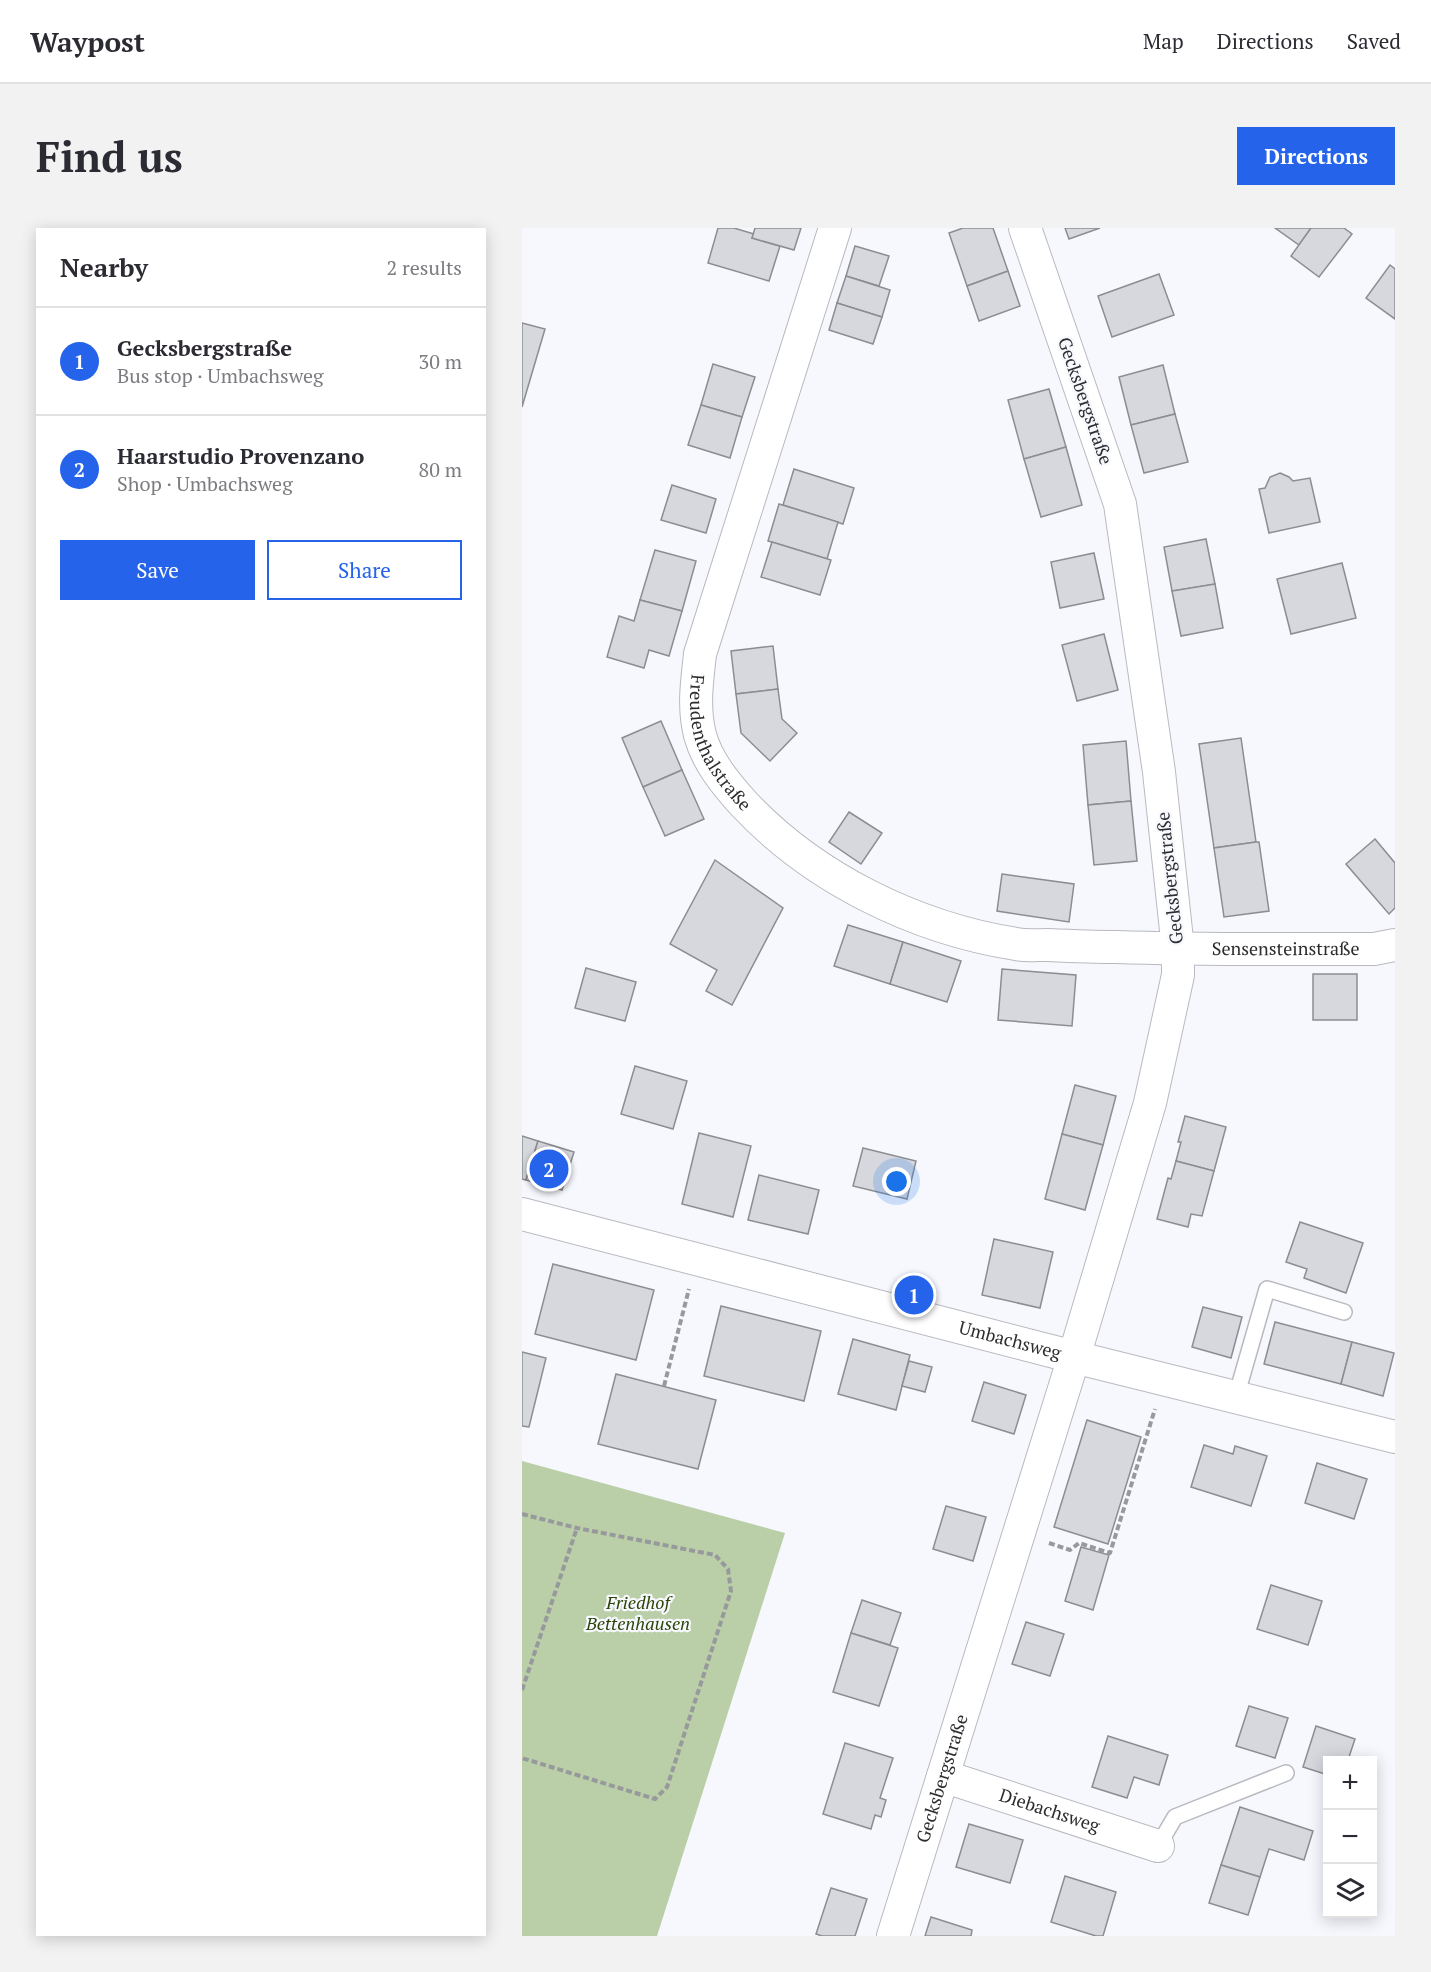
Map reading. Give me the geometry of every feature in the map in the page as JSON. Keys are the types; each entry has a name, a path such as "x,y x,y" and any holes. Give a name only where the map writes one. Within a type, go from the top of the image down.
{"street":[{"name":"Freudenthalstraße","path":"835,228 700,654 695,693 700,735 712,763 728,787 763,824 802,855 839,879 882,902 934,925 1017,945 1178,949"},
{"name":"Gecksbergstraße","path":"892,1936 1074,1357 1150,1103 1178,975 1178,949 1159,772 1120,504 1025,228"},
{"name":"Sensensteinstraße","path":"1178,949 1394,950"},
{"name":"Umbachsweg","path":"522,1214 1074,1357 1395,1437"},
{"name":"Diebachsweg","path":"943,1776 1158,1846"}],"lane":[{"path":"1236,1397 1267,1289 1344,1312"},
{"path":"1158,1846 1175,1817 1286,1773"}],"path":[{"path":"664,1386 697,1259"},
{"path":"1019,1534 1070,1550 1079,1543 1110,1553 1164,1379"},
{"path":"522,1514 577,1528 716,1555 728,1569 731,1592 667,1787 655,1799 522,1758"},
{"path":"522,1690 577,1528"}],"green space":[{"name":"Friedhof Bettenhausen","path":"522,1461 785,1533 657,1936 522,1936"}],"building":[{"path":"718,228 734,228 754,234 752,238 780,246 769,281 708,263"},
{"path":"755,228 801,228 794,250 752,238"},
{"path":"963,228 993,228 1008,271 967,286 949,233"},
{"path":"1065,228 1100,228 1069,239"},
{"path":"1275,228 1311,228 1299,245"},
{"path":"1311,228 1344,228 1352,234 1319,277 1291,256"},
{"path":"855,246 889,256 879,286 846,276"},
{"path":"1390,265 1395,269 1395,319 1366,298"},
{"path":"1008,271 1020,306 979,321 967,286"},
{"path":"1159,274 1174,315 1112,337 1098,296"},
{"path":"846,276 890,290 882,317 837,303"},
{"path":"837,303 882,317 873,344 829,330"},
{"path":"522,323 545,329 522,407"},
{"path":"713,364 755,377 742,417 701,405"},
{"path":"1163,365 1175,414 1131,425 1119,377"},
{"path":"1049,389 1066,447 1024,459 1008,400"},
{"path":"701,405 742,417 730,458 688,445"},
{"path":"1175,414 1188,462 1144,473 1131,425"},
{"path":"1066,447 1082,505 1041,517 1024,459"},
{"path":"794,469 854,488 843,524 783,505"},
{"path":"1280,473 1293,481 1310,478 1320,522 1269,533 1259,489 1265,488 1270,477"},
{"path":"672,485 716,499 706,533 661,520"},
{"path":"779,504 838,522 827,559 768,541"},
{"path":"1206,539 1215,584 1172,591 1164,547"},
{"path":"772,542 831,560 820,595 761,577"},
{"path":"655,550 696,561 682,611 640,600"},
{"path":"1094,553 1104,599 1060,608 1051,562"},
{"path":"1342,563 1356,618 1291,634 1277,579"},
{"path":"1215,584 1223,628 1181,636 1172,591"},
{"path":"640,600 682,611 669,656 649,650 644,668 607,657 619,616 634,621"},
{"path":"1104,634 1118,690 1077,701 1062,645"},
{"path":"773,646 778,689 736,694 731,651"},
{"path":"778,689 782,719 797,733 770,761 741,733 736,694"},
{"path":"661,721 682,770 643,787 622,738"},
{"path":"1241,738 1256,842 1214,848 1199,744"},
{"path":"1126,741 1131,801 1088,805 1083,745"},
{"path":"682,770 704,819 665,836 643,787"},
{"path":"1131,801 1137,861 1094,865 1088,805"},
{"path":"849,812 882,833 861,864 829,842"},
{"path":"1375,839 1395,863 1395,908 1389,914 1346,864"},
{"path":"1259,842 1269,911 1224,917 1214,848"},
{"path":"715,860 783,908 732,1005 706,991 717,970 670,944"},
{"path":"1002,874 1074,884 1069,922 997,911"},
{"path":"848,925 903,942 890,984 834,966"},
{"path":"903,942 961,961 947,1002 890,984"},
{"path":"586,968 636,982 625,1021 575,1008"},
{"path":"1002,969 1076,975 1072,1026 998,1020"},
{"path":"1313,974 1357,974 1357,1020 1313,1020"},
{"path":"635,1066 687,1081 673,1129 621,1114"},
{"path":"1075,1085 1116,1096 1103,1145 1062,1134"},
{"path":"1185,1116 1226,1127 1214,1171 1176,1161"},
{"path":"699,1133 751,1146 733,1217 682,1204"},
{"path":"1062,1134 1103,1145 1085,1210 1045,1199"},
{"path":"522,1136 538,1141 526,1180 522,1179"},
{"path":"538,1141 574,1152 562,1190 526,1180"},
{"path":"863,1148 916,1161 907,1199 853,1186"},
{"path":"1176,1161 1214,1171 1202,1216 1191,1214 1188,1227 1157,1219 1168,1178 1171,1179"},
{"path":"759,1175 819,1190 808,1234 748,1220"},
{"path":"1300,1222 1363,1243 1346,1293 1304,1278 1307,1269 1286,1262"},
{"path":"994,1239 1053,1252 1040,1308 982,1295"},
{"path":"553,1264 654,1290 636,1360 535,1334"},
{"path":"721,1306 821,1331 804,1401 704,1376"},
{"path":"1203,1307 1242,1317 1231,1358 1192,1347"},
{"path":"1275,1322 1352,1342 1341,1384 1264,1364"},
{"path":"853,1339 910,1355 896,1410 838,1394"},
{"path":"1352,1342 1394,1353 1383,1396 1341,1384"},
{"path":"522,1352 546,1358 529,1427 522,1426"},
{"path":"909,1361 932,1367 925,1392 902,1386"},
{"path":"616,1374 716,1400 698,1469 598,1444"},
{"path":"984,1382 1026,1395 1014,1434 972,1421"},
{"path":"1087,1420 1141,1437 1108,1544 1054,1527"},
{"path":"1204,1445 1233,1454 1235,1446 1267,1456 1251,1506 1191,1487"},
{"path":"1317,1463 1367,1479 1354,1519 1305,1503"},
{"path":"946,1506 986,1517 973,1561 933,1549"},
{"path":"1081,1547 1109,1555 1093,1610 1065,1601"},
{"path":"1271,1585 1322,1601 1308,1645 1257,1629"},
{"path":"862,1600 901,1613 890,1645 851,1633"},
{"path":"1026,1622 1064,1634 1050,1676 1012,1664"},
{"path":"851,1633 898,1648 879,1706 833,1692"},
{"path":"1249,1706 1288,1718 1275,1758 1236,1746"},
{"path":"1316,1726 1355,1739 1349,1756 1323,1756 1323,1773 1303,1767"},
{"path":"1108,1736 1168,1755 1159,1785 1134,1777 1127,1798 1092,1787"},
{"path":"845,1743 893,1758 880,1798 886,1800 881,1817 875,1815 871,1829 823,1814"},
{"path":"1240,1807 1313,1831 1304,1860 1269,1849 1260,1877 1221,1865"},
{"path":"969,1824 1023,1840 1010,1883 956,1867"},
{"path":"1221,1865 1260,1877 1248,1915 1209,1903"},
{"path":"1065,1876 1116,1892 1103,1936 1096,1936 1051,1922"},
{"path":"831,1888 867,1899 855,1936 816,1934"},
{"path":"931,1917 972,1930 971,1936 925,1936"}],"place":[{"name":"Haarstudio Provenzano","path":"549,1169"},
{"name":"Gecksbergstraße","path":"914,1295"}]}
